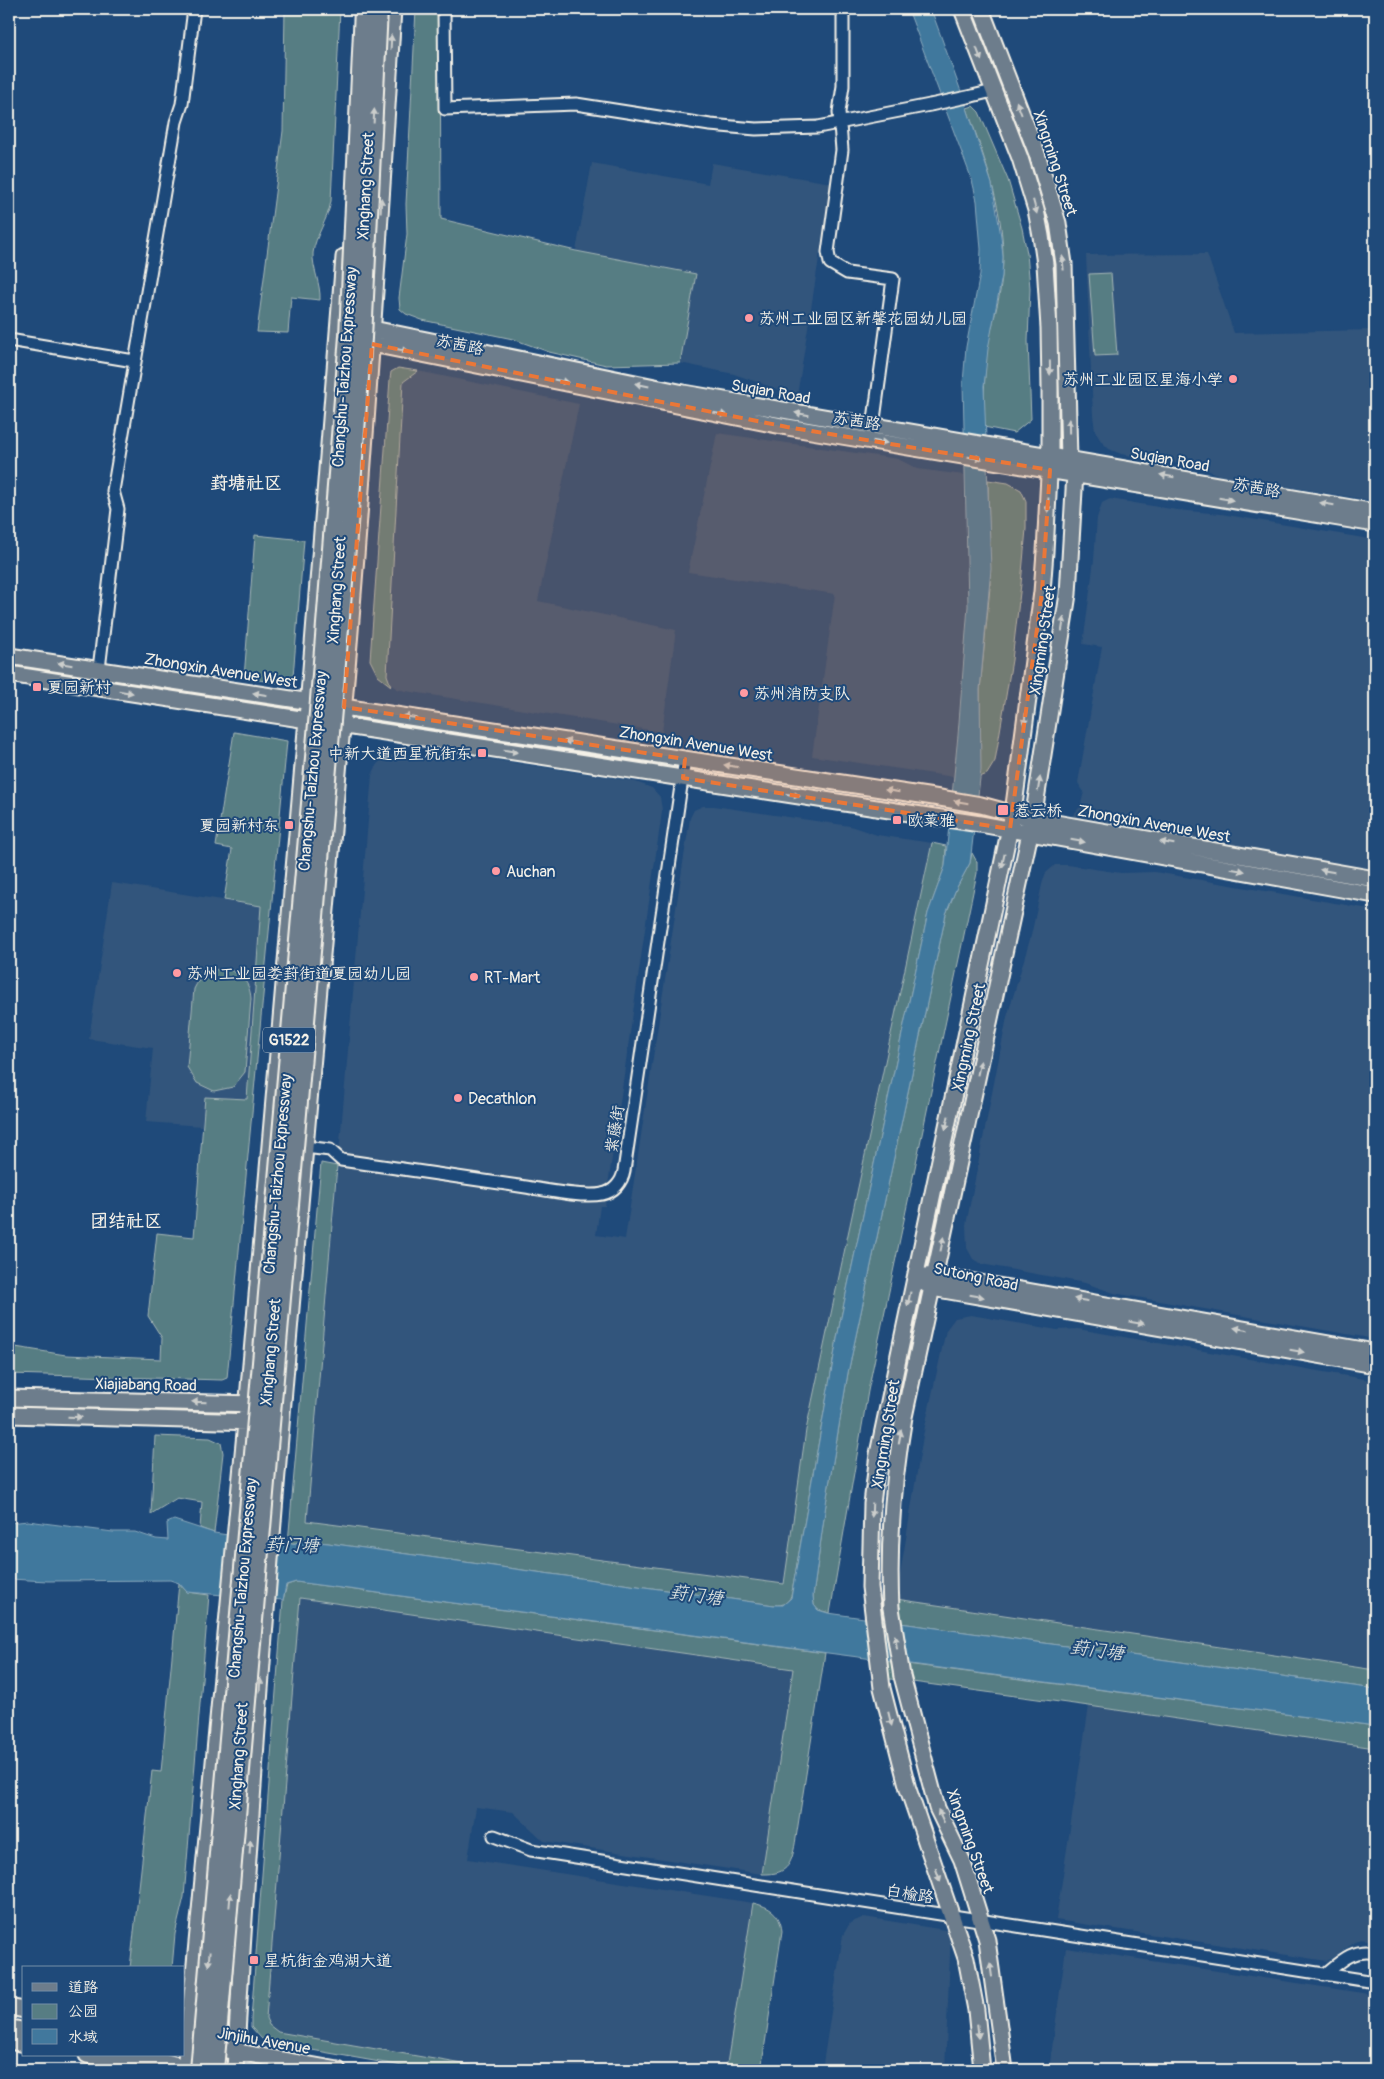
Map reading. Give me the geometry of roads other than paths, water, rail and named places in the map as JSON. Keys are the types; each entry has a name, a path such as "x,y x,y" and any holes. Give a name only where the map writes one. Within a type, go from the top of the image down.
{"highway":[{"name":"Changshu-Taizhou Expressway","path":"193,2070 318,712 348,346 362,9"},
{"name":"Changshu-Taizhou Expressway","path":"215,2070 349,534 363,338 379,9"},
{"path":"9,2018 22,2021"},
{"path":"9,2028 22,2030"},
{"path":"143,2056 193,2070"}],"main road":[{"name":"Xinghang Street","path":"193,2070 185,2045 230,1604 246,1422 307,720 339,329 362,9"},
{"name":"Xinghang Street","path":"235,2070 266,1604 344,707 373,337 393,9"},
{"name":"Xingming Street","path":"962,9 1029,185 1041,236 1045,264 1049,328 1050,463 1042,592 1013,813 878,1454 872,1504 870,1587 882,1688 908,1789 966,1958 976,2010 982,2070"},
{"name":"Xingming Street","path":"980,9 1038,154 1058,223 1064,264 1072,466 1068,594 1032,826 895,1466 892,1509 891,1608 902,1676 937,1808 962,1860 987,1940 1004,2070"},
{"name":"苏茜路","path":"339,329 787,427 953,447 997,455"},
{"name":"Suqian Road","path":"373,337 873,426 953,447"},
{"name":"Suqian Road","path":"997,455 1375,512"},
{"name":"苏茜路","path":"1072,466 1375,524"},
{"path":"321,538 338,560 325,704 342,725"},
{"name":"Zhongxin Avenue West","path":"9,656 940,798 1013,813 1032,826 1375,895"},
{"name":"Zhongxin Avenue West","path":"9,674 1010,829 1032,826 1375,879"},
{"path":"308,702 324,722 314,834 330,866"},
{"name":"Sutong Road","path":"914,1277 1375,1365"},
{"name":"Sutong Road","path":"934,1281 1375,1352"},
{"name":"Xiajiabang Road","path":"9,1398 283,1404"},
{"path":"42,1399 42,1416"},
{"path":"9,1415 281,1422"},
{"path":"9,2007 22,2010"},
{"path":"9,2041 22,2044"},
{"name":"Jinjihu Avenue","path":"185,2045 236,2051 338,2070"},
{"path":"92,2056 193,2070"}],"street":[{"path":"99,669 118,509 113,492 176,122 182,104 194,9"},
{"path":"444,9 445,109 576,104 710,125 756,129 818,127 993,91"},
{"path":"843,9 843,86 840,122 842,150 828,252 830,263 847,273 893,279 873,426"},
{"path":"9,340 134,361"},
{"name":"紫藤街","path":"305,1147 330,1150 341,1160 539,1189 594,1195 606,1193 615,1188 621,1180 624,1171 685,759"},
{"name":"白榆路","path":"494,1836 531,1850 1375,1982"},
{"path":"1324,1974 1352,1954 1363,1951 1375,1953"}],"water":[{"name":"葑门塘","path":"908,9 931,9 992,184 1001,236 1002,276 988,349 984,386 991,569 980,690 981,770 970,863 956,889 946,914 848,1373 827,1497 813,1596 814,1605 818,1610 828,1613 1375,1689 1375,1726 296,1582 286,1585 283,1600 187,1592 179,1583 170,1580 48,1581 9,1579 9,1523 28,1521 113,1532 135,1532 156,1539 168,1540 167,1523 174,1520 214,1533 292,1544 300,1540 328,1543 774,1605 783,1605 791,1598 840,1322 928,913 945,866 968,606 963,383 966,347 980,274 981,249 977,201 972,180"}],"place":[{"name":"苏州工业园区新馨花园幼儿园","path":"749,318"},
{"name":"苏州工业园区星海小学","path":"1233,379"},
{"name":"夏园新村","path":"37,687"},
{"name":"苏州消防支队","path":"744,693"},
{"name":"中新大道西星杭街东","path":"482,753"},
{"name":"惹云桥","path":"1003,810"},
{"name":"欧莱雅","path":"897,820"},
{"name":"夏园新村东","path":"289,825"},
{"name":"Auchan","path":"496,871"},
{"name":"苏州工业园娄葑街道夏园幼儿园","path":"177,973"},
{"name":"RT-Mart","path":"474,977"},
{"name":"Decathlon","path":"458,1098"},
{"name":"星杭街金鸡湖大道","path":"254,1960"}],"district":[{"name":"葑塘社区","path":"246,483"},
{"name":"团结社区","path":"126,1221"}]}
